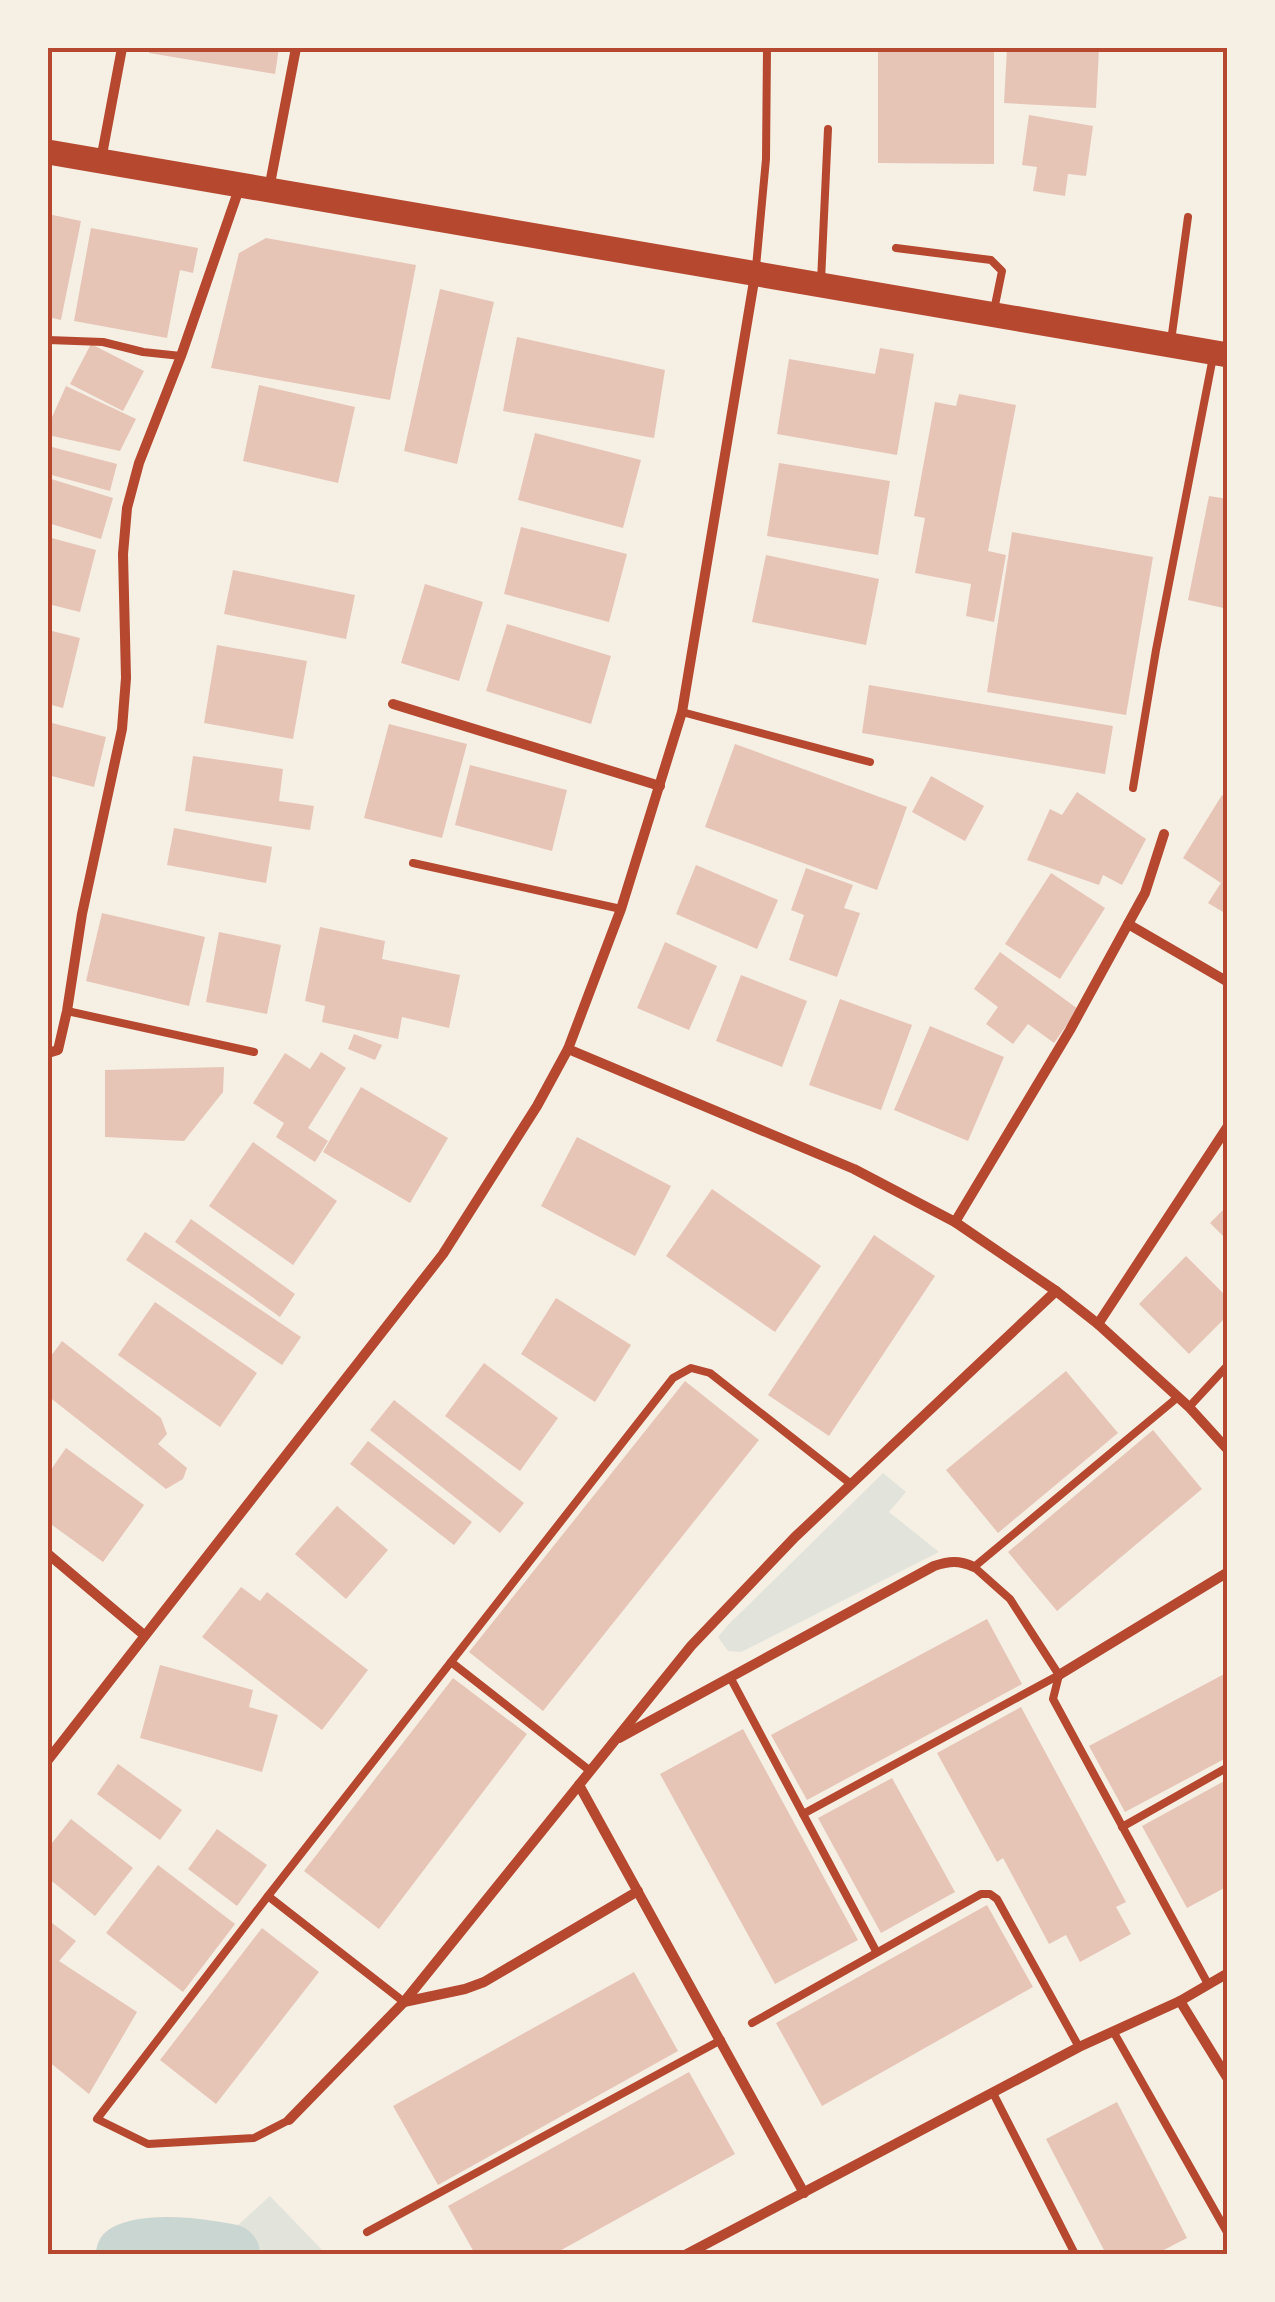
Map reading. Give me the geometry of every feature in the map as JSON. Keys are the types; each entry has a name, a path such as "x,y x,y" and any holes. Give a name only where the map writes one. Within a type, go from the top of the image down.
{"main road":[{"path":"48,152 1221,354"}],"street":[{"path":"101,161 122,48"},
{"path":"268,190 296,48"},
{"path":"48,1053 58,1050 67,1011 82,914 122,729 127,508 138,463 181,356 241,185"},
{"path":"48,1760 443,1254 538,1106 568,1049 622,910 682,712 755,274"},
{"path":"393,704 660,786"},
{"path":"955,1222 1070,1030 1128,924 1144,893 1164,834"},
{"path":"1128,924 1228,982"},
{"path":"568,1049 854,1170 955,1222 1098,1324 1178,1397 1228,1450"},
{"path":"1098,1324 1228,1126"},
{"path":"290,2120 404,2002 691,1646 795,1537 1056,1291"},
{"path":"48,1554 144,1635"},
{"path":"613,1741 934,1566 950,1561 974,1567"},
{"path":"1059,1675 1228,1572"},
{"path":"579,1785 804,2193"},
{"path":"404,2002 484,1982 638,1891"},
{"path":"687,2254 1079,2047 1228,1974"},
{"path":"1180,2000 1228,2079"}],"lane":[{"path":"755,274 766,158 767,48"},
{"path":"821,285 828,129"},
{"path":"1170,346 1188,217"},
{"path":"896,248 990,260 1002,271 994,315"},
{"path":"48,340 103,342 181,356"},
{"path":"1133,788 1156,650 1221,354"},
{"path":"682,712 870,762"},
{"path":"413,862 622,910"},
{"path":"67,1011 254,1052"},
{"path":"1188,1407 1228,1365"},
{"path":"290,2120 254,2138 148,2144 97,2120 673,1378 691,1368 710,1373 851,1484"},
{"path":"1178,1397 974,1567 1010,1600 1059,1675 1053,1699 1208,1984"},
{"path":"451,1662 590,1770"},
{"path":"803,1814 1059,1675"},
{"path":"730,1678 876,1952"},
{"path":"1122,1826 1228,1768"},
{"path":"752,2022 981,1894 990,1894 997,1899 1079,2047"},
{"path":"268,1896 404,2002"},
{"path":"1113,2031 1228,2234"},
{"path":"367,2232 722,2040"},
{"path":"993,2093 1074,2254"}],"shaded area":[{"path":"883,1473 906,1492 889,1512 939,1552 741,1652 728,1651 718,1637 728,1625"},
{"path":"270,2196 326,2254 270,2254 228,2234"}],"building":[{"path":"150,48 279,48 275,74 149,53"},
{"path":"878,48 994,48 994,164 878,163"},
{"path":"1007,48 1099,48 1096,108 1004,103"},
{"path":"1029,115 1093,126 1086,176 1068,174 1065,196 1033,191 1037,167 1022,165"},
{"path":"48,214 81,221 61,320 48,317"},
{"path":"91,228 198,248 193,273 180,270 167,338 74,321"},
{"path":"266,238 416,265 390,400 211,368 239,253"},
{"path":"440,289 494,302 457,464 404,451"},
{"path":"517,337 665,370 654,438 503,411"},
{"path":"91,344 144,371 123,411 70,384"},
{"path":"880,348 914,354 897,455 777,434 789,359 875,374"},
{"path":"259,385 355,407 338,483 243,461"},
{"path":"66,386 136,419 120,451 48,435 48,426"},
{"path":"959,394 1016,405 988,551 1006,555 994,622 966,616 971,584 915,573 925,518 914,516 935,402 956,406"},
{"path":"535,433 641,460 623,528 518,500"},
{"path":"48,446 117,464 110,491 48,474"},
{"path":"779,463 890,481 878,555 767,536"},
{"path":"48,478 113,498 101,539 48,523"},
{"path":"1209,496 1228,499 1228,609 1188,600"},
{"path":"521,527 627,554 609,622 504,594"},
{"path":"1012,532 1153,557 1126,715 987,692"},
{"path":"48,537 96,550 80,612 48,604"},
{"path":"766,555 879,579 866,645 752,622"},
{"path":"233,570 355,595 346,639 224,614"},
{"path":"425,584 483,602 459,681 401,663"},
{"path":"507,624 611,656 591,724 486,691"},
{"path":"48,630 80,638 63,708 48,704"},
{"path":"217,645 307,661 293,739 204,723"},
{"path":"869,685 1113,726 1105,774 862,733"},
{"path":"48,722 106,737 94,787 48,775"},
{"path":"389,724 467,744 442,838 364,818"},
{"path":"735,744 907,807 877,890 705,827"},
{"path":"193,756 283,769 279,801 314,806 310,830 185,811"},
{"path":"470,765 567,790 552,851 455,825"},
{"path":"931,776 984,806 965,841 912,812"},
{"path":"1077,792 1146,839 1122,885 1103,875 1099,885 1027,860 1050,809 1062,815"},
{"path":"1222,795 1228,799 1228,915 1208,903 1221,883 1183,858"},
{"path":"174,828 272,847 266,883 167,865"},
{"path":"696,865 778,900 757,949 676,914"},
{"path":"806,868 853,885 844,908 860,913 837,977 789,960 804,915 791,910"},
{"path":"1051,873 1105,908 1060,979 1005,944"},
{"path":"102,913 205,937 189,1006 86,981"},
{"path":"320,927 385,941 382,959 460,975 449,1028 402,1017 398,1039 322,1022 325,1006 305,1001"},
{"path":"219,932 281,945 267,1014 206,1002"},
{"path":"665,942 717,966 689,1030 637,1008"},
{"path":"1000,952 1078,1009 1054,1043 1028,1024 1013,1044 986,1024 998,1007 974,989"},
{"path":"741,975 807,1001 782,1067 716,1041"},
{"path":"840,999 912,1025 881,1110 809,1085"},
{"path":"930,1026 1004,1057 968,1141 894,1110"},
{"path":"354,1034 382,1045 375,1060 348,1049"},
{"path":"321,1052 346,1068 308,1128 328,1141 315,1162 276,1137 284,1123 253,1103 285,1053 310,1069"},
{"path":"224,1067 223,1092 184,1141 105,1137 105,1070"},
{"path":"361,1087 448,1138 410,1203 323,1152"},
{"path":"577,1137 671,1186 635,1256 541,1206"},
{"path":"253,1142 337,1201 293,1265 209,1206"},
{"path":"712,1189 821,1266 775,1332 666,1256"},
{"path":"1228,1205 1228,1241 1210,1223"},
{"path":"191,1219 295,1294 280,1317 175,1242"},
{"path":"145,1232 301,1337 282,1365 126,1260"},
{"path":"874,1235 935,1276 829,1436 768,1395"},
{"path":"1186,1256 1228,1298 1228,1315 1189,1354 1139,1304"},
{"path":"556,1298 631,1345 595,1402 521,1354"},
{"path":"155,1302 257,1373 220,1427 118,1355"},
{"path":"62,1341 161,1418 167,1434 158,1444 187,1468 183,1479 166,1489 48,1396 48,1360"},
{"path":"484,1363 558,1418 520,1471 445,1416"},
{"path":"1066,1371 1118,1433 998,1533 946,1470"},
{"path":"685,1381 759,1440 543,1711 469,1652"},
{"path":"394,1400 524,1503 500,1533 370,1430"},
{"path":"1153,1430 1202,1489 1057,1611 1008,1552"},
{"path":"368,1441 472,1522 454,1545 350,1464"},
{"path":"66,1448 144,1505 103,1562 48,1522 48,1474"},
{"path":"337,1506 388,1550 346,1599 295,1554"},
{"path":"241,1587 260,1601 267,1592 368,1670 322,1730 202,1637"},
{"path":"987,1619 1022,1684 807,1800 771,1735"},
{"path":"160,1665 253,1690 249,1707 278,1715 262,1772 140,1738"},
{"path":"1228,1672 1228,1757 1125,1812 1089,1746"},
{"path":"453,1678 527,1734 379,1929 304,1871"},
{"path":"1021,1707 1126,1902 1116,1907 1131,1934 1080,1962 1066,1935 1049,1944 1003,1858 997,1862 937,1753"},
{"path":"743,1729 858,1940 775,1984 660,1774"},
{"path":"118,1764 182,1810 160,1840 97,1794"},
{"path":"892,1778 955,1892 881,1933 818,1818"},
{"path":"1228,1779 1228,1886 1187,1908 1142,1826"},
{"path":"71,1819 133,1868 95,1916 48,1878 48,1848"},
{"path":"217,1829 267,1865 237,1906 188,1869"},
{"path":"158,1865 235,1924 183,1992 106,1933"},
{"path":"987,1905 1033,1987 822,2106 776,2023"},
{"path":"48,1920 76,1941 59,1961 137,2012 89,2094 48,2061"},
{"path":"262,1928 319,1972 216,2104 160,2060"},
{"path":"634,1972 678,2051 438,2185 393,2106"},
{"path":"689,2072 735,2154 554,2254 475,2254 448,2206"},
{"path":"1117,2102 1187,2238 1156,2254 1106,2254 1046,2139"}],"waterway":[{"path":"126,2254 163,2247 230,2254"}]}
